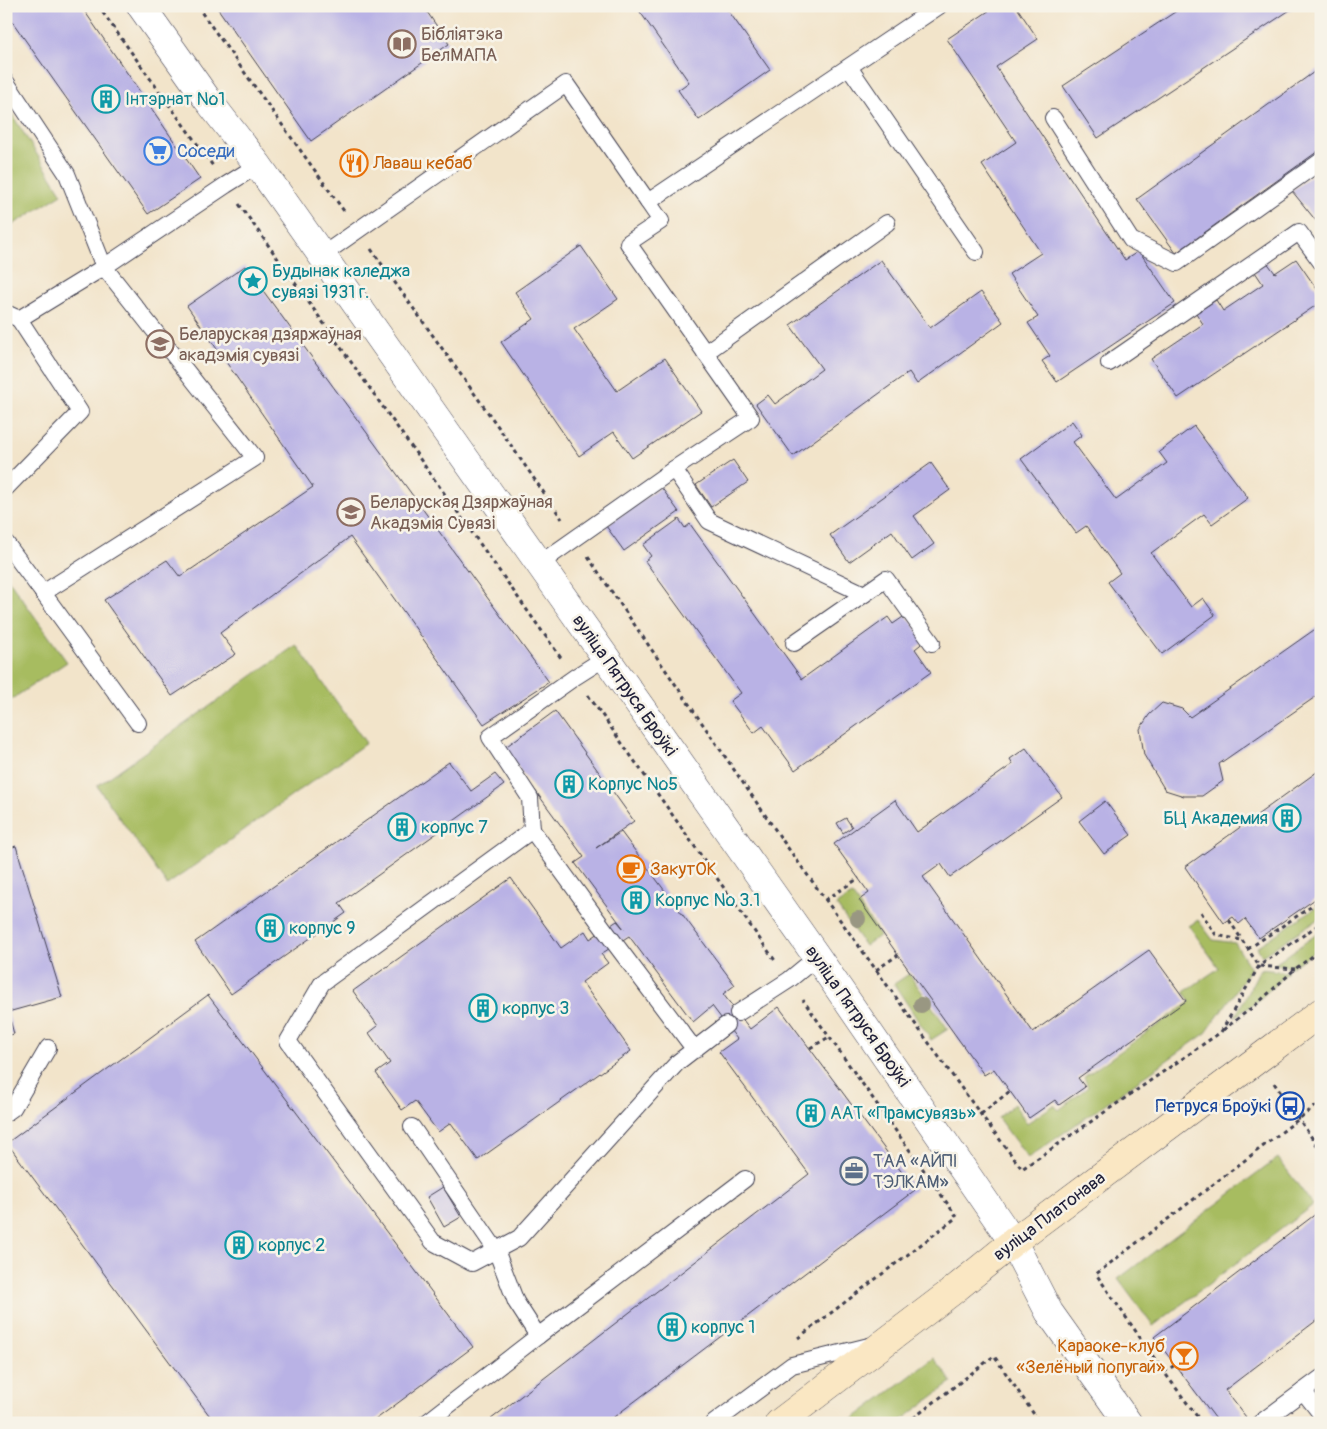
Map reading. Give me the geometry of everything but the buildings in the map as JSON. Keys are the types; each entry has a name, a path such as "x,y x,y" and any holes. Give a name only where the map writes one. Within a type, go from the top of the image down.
{"main road":[{"name":"вуліца Платонава","path":"779,1423 950,1293 1013,1242 1321,1012"}],"street":[{"name":"вуліца Пятруся Броўкі","path":"141,6 207,99 258,166 817,957 1013,1242 1049,1312 1128,1423"}],"lane":[{"path":"648,202 939,6"},
{"path":"849,67 976,252"},
{"path":"6,82 67,174 104,267 255,458 43,594"},
{"path":"321,256 566,84 661,221 628,243 751,418 674,469 539,564"},
{"path":"1053,118 1131,240 1177,263 1321,161"},
{"path":"6,488 80,412 13,316 104,267 226,185 258,166"},
{"path":"705,353 887,223"},
{"path":"1109,363 1299,232 1321,262"},
{"path":"674,469 709,521 864,594"},
{"path":"6,543 138,723"},
{"path":"794,643 886,579 932,643"},
{"path":"605,658 574,677 490,737 530,798 532,830 695,1050"},
{"path":"532,830 322,983 288,1040 433,1242 472,1263 519,1238 678,1062 732,1019 789,980 817,957"},
{"path":"6,1113 13,1108 48,1048"},
{"path":"412,1127 496,1250 516,1302 538,1336"},
{"path":"426,1423 745,1179"},
{"path":"714,1423 792,1365 887,1341"},
{"path":"1260,1423 1321,1378"},
{"path":"1303,1391 1321,1414"}],"path":[{"path":"98,6 957,1218 795,1341"},
{"path":"826,900 859,878"},
{"path":"1248,949 1321,900"},
{"path":"1201,912 1216,935 1242,940"},
{"path":"1229,920 1259,966"},
{"path":"1221,1032 1259,966 1321,923"},
{"path":"973,1104 1022,1169 1221,1032 1258,1004 1295,969 1321,950"},
{"path":"876,970 898,955"},
{"path":"1259,966 1295,969"},
{"path":"810,1048 829,1036"},
{"path":"1257,1059 1321,1151"},
{"path":"981,1114 1010,1091"},
{"path":"1202,1423 1096,1274 1321,1102"},
{"path":"907,1423 994,1356 1040,1423"},
{"path":"1164,1372 1175,1365"},
{"path":"1212,1423 1217,1419"}],"green space":[{"path":"6,105 62,194 6,229"},
{"path":"6,576 67,662 6,703"},
{"path":"296,645 366,743 167,885 97,786"},
{"path":"852,895 880,935 865,946 836,905"},
{"path":"1321,904 1321,917 1262,956 1257,947"},
{"path":"1198,920 1213,940 1235,943 1251,969 1206,1033 1028,1158 998,1118 1014,1104 1027,1123 1054,1105 1059,1110 1088,1087 1084,1077 1190,1002 1184,992 1219,968 1189,926"},
{"path":"1321,931 1321,947 1292,967 1275,964"},
{"path":"1260,969 1288,972 1259,1000 1235,1017"},
{"path":"909,974 948,1029 931,1040 894,984"},
{"path":"1278,1158 1313,1205 1153,1326 1118,1279"},
{"path":"934,1358 952,1382 898,1423 848,1423"}],"place":[{"name":"Бібліятэка БелМАПА","path":"402,44"},
{"name":"Інтэрнат №1","path":"106,99"},
{"name":"Соседи","path":"158,151"},
{"name":"Лаваш кебаб","path":"354,163"},
{"name":"Будынак каледжа сувязі 1931 г.","path":"253,281"},
{"name":"Беларуская дзяржаўная акадэмія сувязі","path":"160,344"},
{"name":"Беларуская Дзяржаўная Акадэмія Сувязі","path":"351,512"},
{"name":"Корпус №5","path":"569,784"},
{"name":"БЦ Академия","path":"1287,818"},
{"name":"корпус 7","path":"402,827"},
{"name":"ЗакутОК","path":"631,869"},
{"name":"Корпус № 3.1","path":"636,900"},
{"name":"корпус 9","path":"270,928"},
{"name":"корпус 3","path":"483,1008"},
{"name":"Петруся Броўкі","path":"1290,1106"},
{"name":"ААТ «Прамсувязь»","path":"811,1113"},
{"name":"ТАА «АЙПI ТЭЛКАМ»","path":"854,1171"},
{"name":"корпус 2","path":"239,1245"},
{"name":"корпус 1","path":"672,1327"},
{"name":"Караоке-клуб «Зелёный попугай»","path":"1184,1356"}]}
